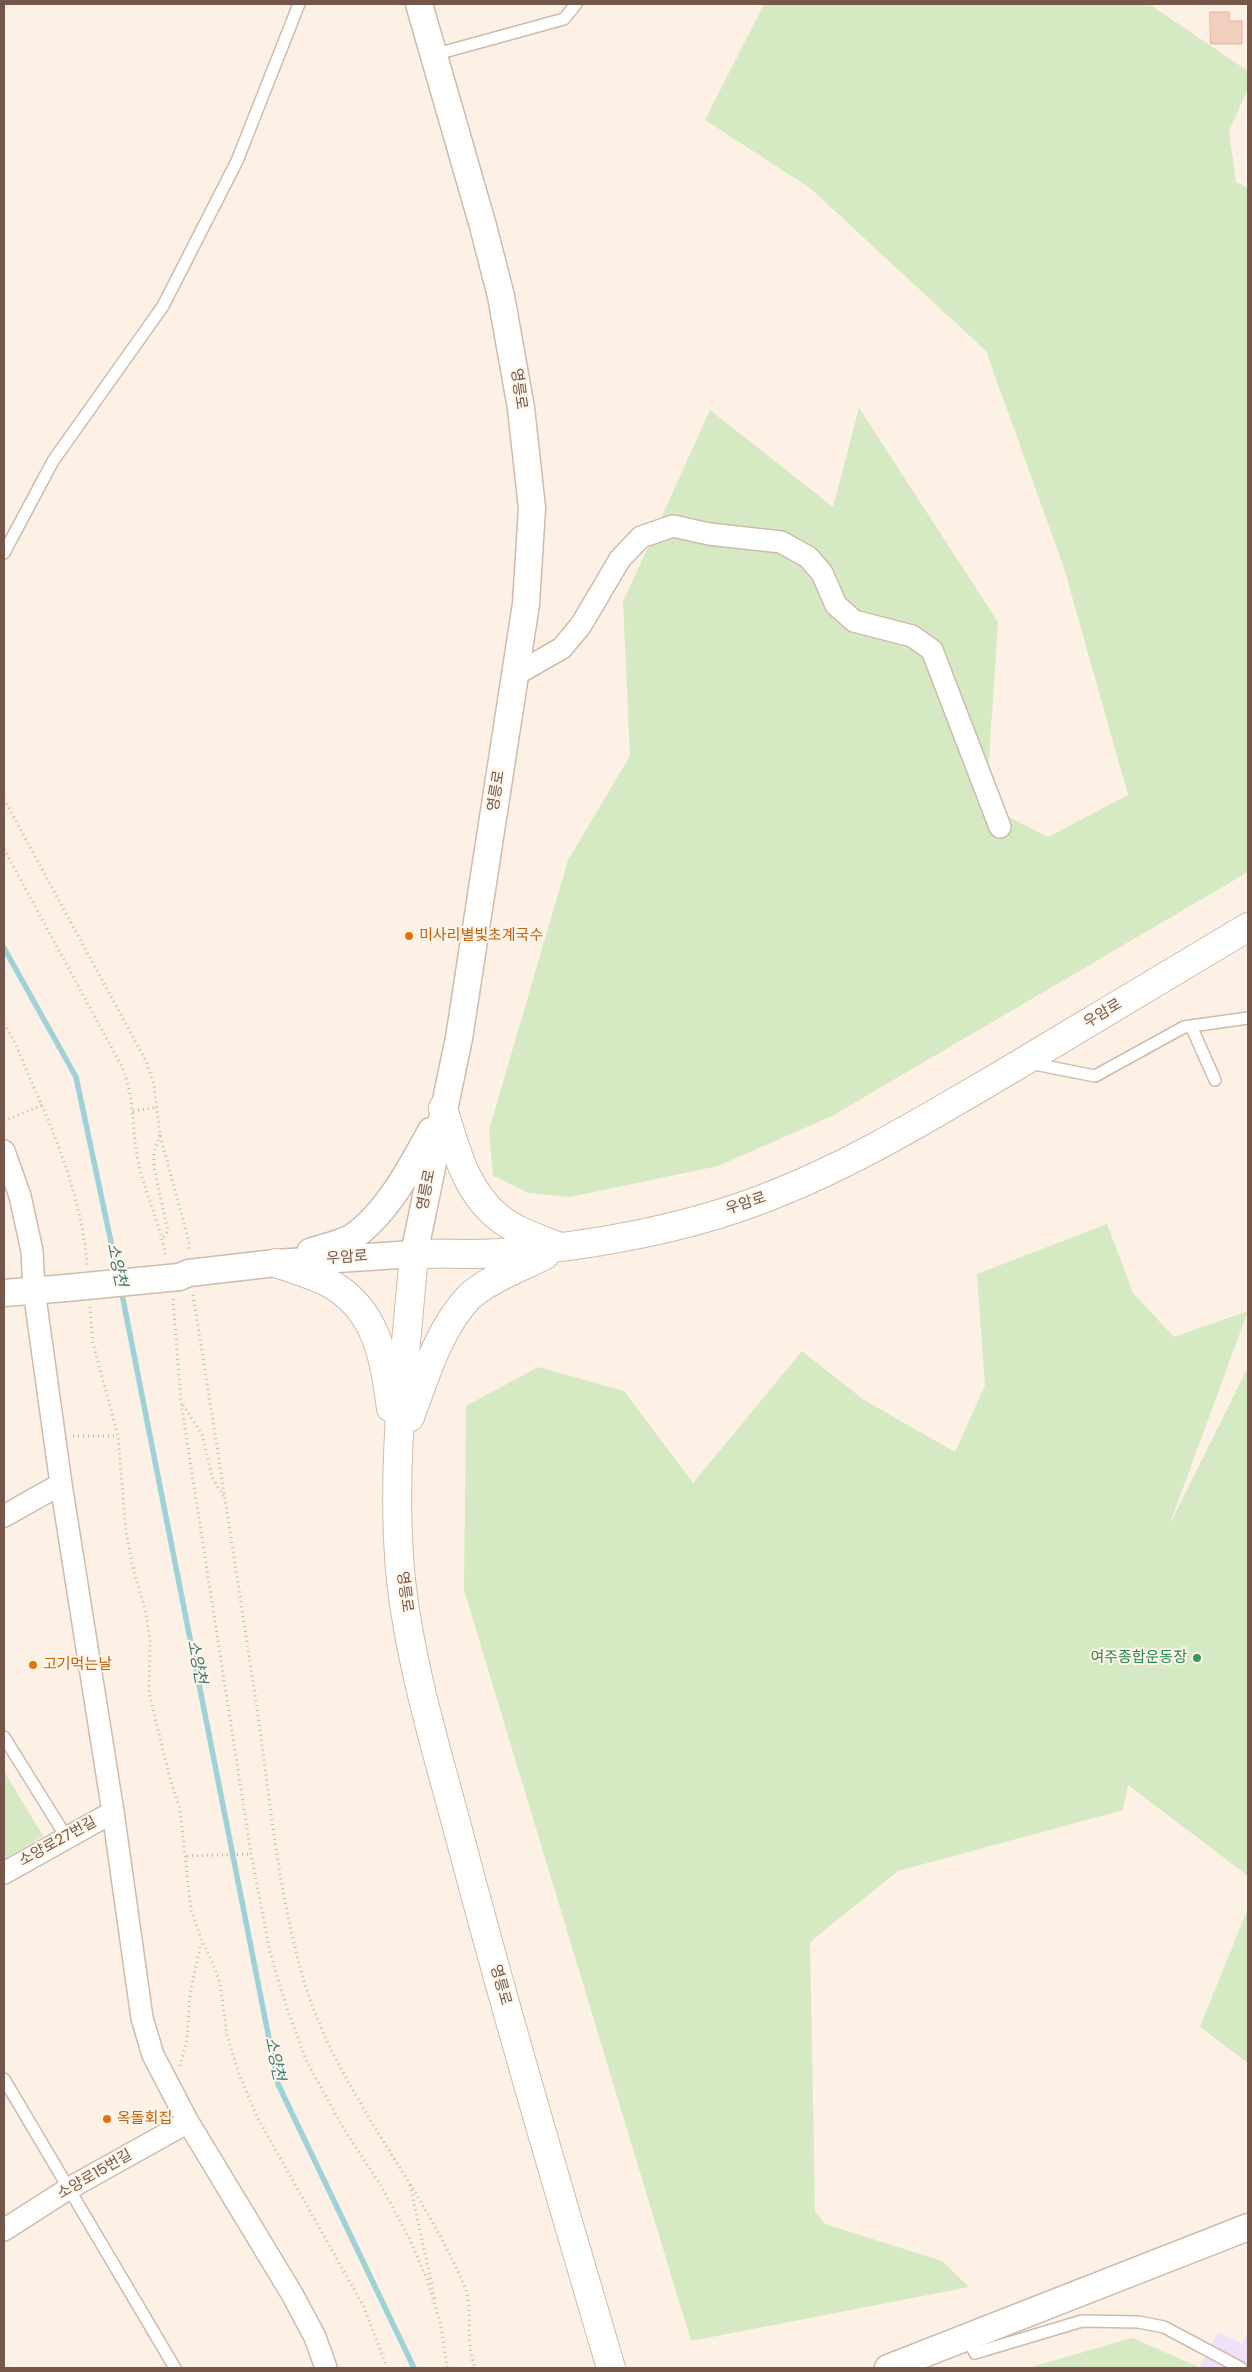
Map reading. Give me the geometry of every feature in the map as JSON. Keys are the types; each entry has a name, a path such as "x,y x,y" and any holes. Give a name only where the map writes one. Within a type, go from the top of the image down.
{"main road":[{"name":"우암로","path":"414,1254 499,1253 560,1248 617,1239 695,1220 764,1199 832,1170 895,1138 1248,926"},
{"path":"443,1108 459,1163 478,1194 498,1216 523,1232 560,1248"},
{"path":"397,1454 434,1352 452,1320 469,1296 497,1279 560,1248"},
{"name":"영릉로","path":"414,1254 397,1454 396,1519 401,1583 415,1665 498,1982 611,2366"},
{"path":"276,1263 328,1282 354,1302 373,1327 386,1375 397,1454"}],"street":[{"name":"영릉로","path":"414,1254 459,1038 526,604 532,508 521,408 512,350 484,226 419,4"},
{"path":"515,676 562,648 581,625 620,559 641,537 674,526 709,534 781,542 808,557 822,573 836,605 854,621 912,636 932,650 1000,827"},
{"path":"276,1263 353,1237 385,1205 402,1182 443,1108"},
{"path":"4,1151 20,1196 32,1251 34,1290 54,1436 113,1812 142,2018 153,2055 168,2084 188,2122 292,2294 315,2337 326,2368"},
{"name":"우암로","path":"34,1290 177,1277 276,1263 414,1254"},
{"path":"4,1293 34,1290"},
{"path":"4,1516 61,1484"},
{"name":"소양로27번길","path":"4,1873 113,1812"},
{"name":"소양로15번길","path":"4,2230 68,2189 188,2122"},
{"path":"888,2368 1248,2227"}],"lane":[{"path":"4,553 54,461 163,306 236,161 299,4"},
{"path":"433,55 564,19 576,4"},
{"path":"1022,1062 1095,1076 1184,1027 1248,1018"},
{"path":"1191,1026 1215,1080"},
{"path":"4,1737 67,1838"},
{"path":"4,2079 175,2368"},
{"path":"966,2336 975,2353 1082,2321 1138,2322 1172,2331 1241,2368"}],"path":[{"path":"4,799 146,1061 154,1085 160,1135 190,1242 177,1277 182,1402 250,1854 270,1952 307,2062 345,2131 380,2184 408,2236 427,2279 441,2326"},
{"path":"4,849 130,1085 139,1165 177,1277 226,1502 280,1865 304,1980 319,2023 343,2071 435,2224 465,2288 470,2306 470,2348 475,2368"},
{"path":"4,1024 42,1105 75,1191 85,1239 87,1268"},
{"path":"4,1121 42,1105"},
{"path":"133,1111 158,1107"},
{"path":"160,1135 154,1152 154,1167 168,1231 163,1238"},
{"path":"90,1305 93,1343 118,1436 126,1532 133,1568 146,1613 150,1641 149,1693 171,1782 180,1809 187,1856 191,1910 220,1984 227,2036 239,2074 254,2108 364,2307 387,2368"},
{"path":"182,1402 202,1434 212,1477 226,1502"},
{"path":"54,1436 118,1436"},
{"path":"187,1856 250,1854"},
{"path":"168,2084 182,2063 187,2039 190,1994 202,1941"},
{"path":"409,2182 441,2326 447,2368"}],"shaded area":[{"path":"1218,2332 1242,2344 1248,2332 1248,2368 1199,2368"}],"green space":[{"path":"764,4 1149,4 1248,71 1248,89 1229,131 1236,182 1248,188 1248,872 832,1116 718,1166 570,1197 529,1193 493,1176 489,1130 568,860 630,756 623,602 710,410 833,507 859,408 998,622 986,805 1048,837 1128,795 1064,568 986,351 810,188 705,120"},
{"path":"1107,1224 1133,1293 1174,1337 1248,1311 1169,1526 1248,1367 1248,1876 1128,1785 1123,1810 898,1871 810,1942 815,2211 825,2224 942,2261 969,2287 691,2341 464,1590 466,1406 538,1367 624,1391 693,1483 802,1351 864,1400 955,1452 985,1385 977,1274"},
{"path":"4,1771 43,1836 4,1859"},
{"path":"1248,1908 1248,2063 1200,2027"},
{"path":"1132,2338 1199,2367 1028,2368"}],"building":[{"path":"1210,12 1229,12 1229,21 1242,21 1242,44 1211,44"}],"waterway":[{"name":"소양천","path":"4,948 76,1077 118,1275"},
{"name":"소양천","path":"121,1289 278,2084 414,2368"}],"place":[{"name":"미사리별빛초계국수","path":"409,936"},
{"name":"여주종합운동장","path":"1197,1658"},
{"name":"고기먹는날","path":"33,1665"},
{"name":"옥돌회집","path":"107,2119"}]}
